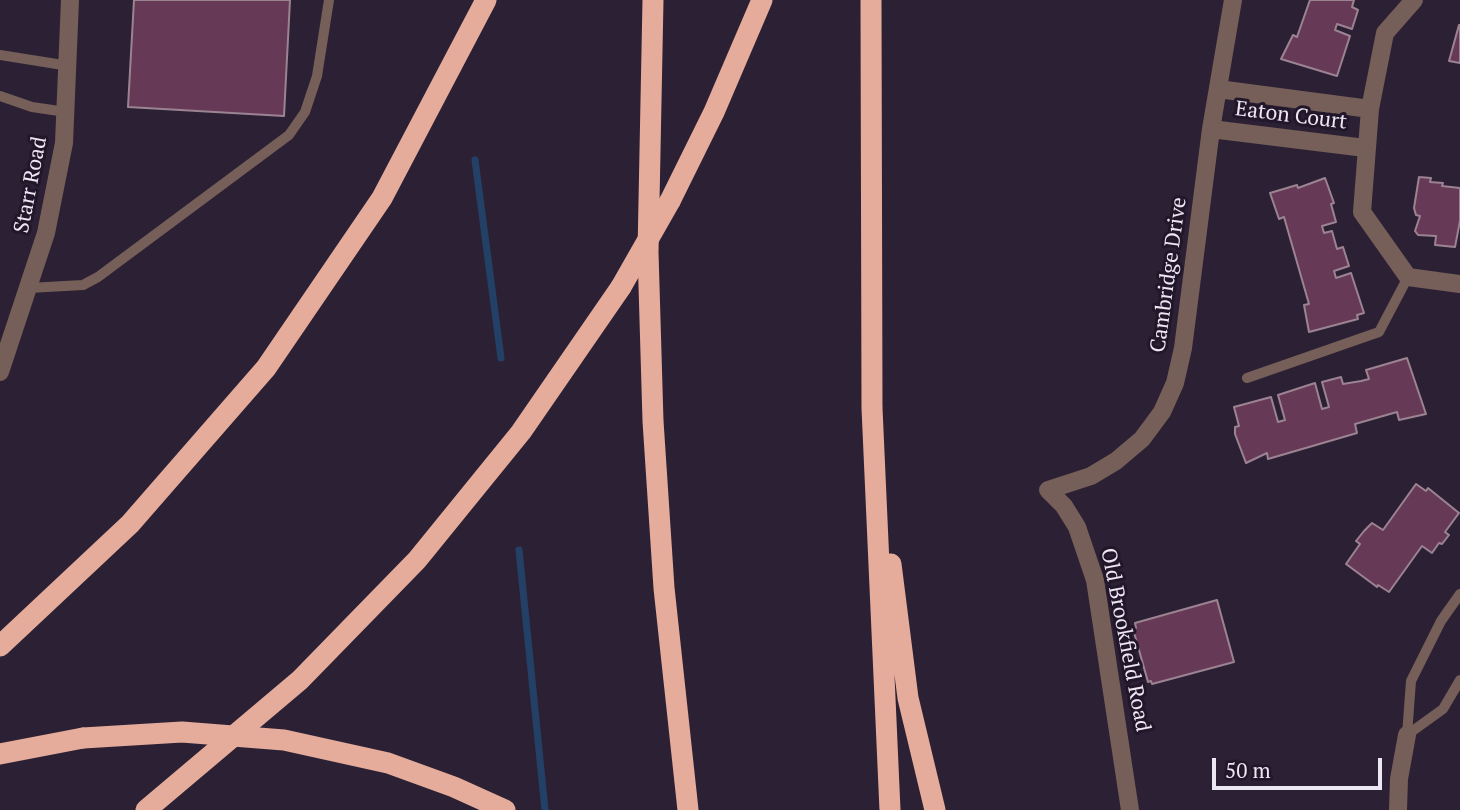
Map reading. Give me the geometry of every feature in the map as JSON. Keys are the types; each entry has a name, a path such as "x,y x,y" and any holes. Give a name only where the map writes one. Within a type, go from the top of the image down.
{"highway":[{"path":"0,646 131,524 266,368 382,198 486,0"},
{"path":"653,0 648,252 653,421 664,588 688,810"},
{"path":"146,810 300,680 417,560 521,432 621,287 670,201 714,112 762,0"},
{"path":"871,0 872,408 890,810"},
{"path":"870,273 892,578 911,709 935,810"},
{"path":"0,754 83,738 182,732 249,735 296,742 388,763 454,787 505,810"}],"street":[{"name":"Starr Road","path":"0,372 46,233 64,143 71,0"},
{"name":"Cambridge Drive","path":"1048,490 1091,476 1116,461 1142,439 1162,412 1171,393 1183,348 1211,129 1233,0"},
{"name":"Eaton Court","path":"1408,277 1362,212 1370,109 1385,33 1414,0"},
{"name":"Eaton Court","path":"1217,89 1370,109"},
{"name":"Eaton Court","path":"1211,129 1365,148"},
{"path":"1408,277 1460,284"},
{"name":"Old Brookfield Road","path":"1048,490 1064,506 1077,527 1095,580 1130,810"},
{"path":"1398,810 1399,779 1407,735"}],"lane":[{"path":"29,288 83,285 98,278 289,135 305,112 317,76 329,0"},
{"path":"0,55 69,66"},
{"path":"0,96 32,107 66,111"},
{"path":"1247,378 1379,332 1408,277"},
{"path":"1407,735 1411,681 1441,621 1460,594"},
{"path":"1407,735 1443,709 1460,680"}],"building":[{"path":"134,0 290,0 284,116 128,107"},
{"path":"1310,0 1354,0 1352,7 1358,10 1352,29 1337,24 1335,30 1350,36 1337,76 1281,59 1293,35 1297,37"},
{"path":"1460,25 1460,63 1449,61"},
{"path":"1419,177 1431,178 1430,182 1443,183 1442,186 1460,188 1460,221 1455,247 1435,245 1436,236 1418,235 1415,231 1420,216 1416,215 1414,208"},
{"path":"1325,178 1334,203 1331,204 1336,222 1322,226 1324,233 1332,231 1337,249 1343,247 1349,266 1334,271 1336,278 1351,273 1364,313 1357,315 1358,319 1309,332 1304,305 1309,304 1284,217 1279,219 1270,193 1297,185 1298,188"},
{"path":"1407,358 1426,414 1399,420 1397,412 1355,424 1357,433 1268,459 1267,453 1246,463 1235,434 1235,427 1239,426 1234,407 1271,397 1278,422 1285,420 1278,395 1315,383 1322,409 1329,407 1322,382 1341,377 1343,384 1369,379 1366,370"},
{"path":"1416,484 1426,491 1428,488 1459,513 1445,532 1449,535 1442,544 1439,543 1432,553 1422,546 1389,592 1378,585 1377,587 1346,564 1360,544 1356,541 1364,531 1372,523 1383,530"},
{"path":"1217,600 1234,662 1152,684 1151,681 1148,682 1133,629 1136,628 1135,623"}],"waterway":[{"path":"475,160 501,358"},
{"path":"519,550 545,810"}]}
